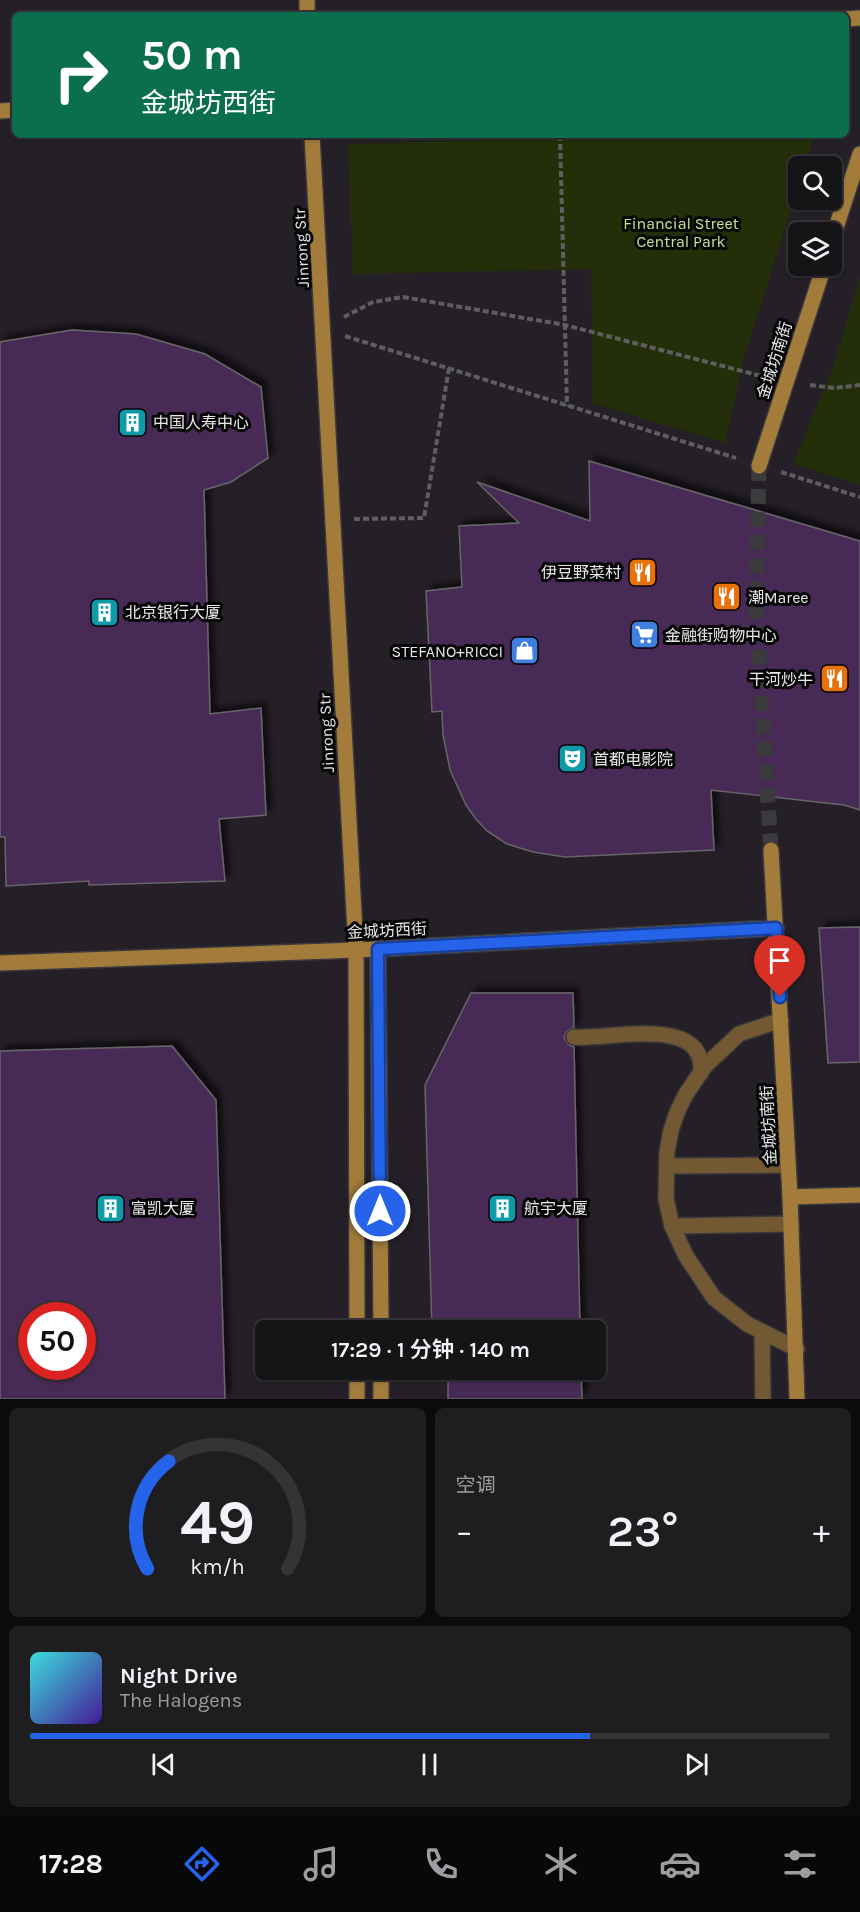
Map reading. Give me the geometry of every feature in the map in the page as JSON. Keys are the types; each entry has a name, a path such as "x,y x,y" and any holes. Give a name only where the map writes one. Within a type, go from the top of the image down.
{"street":[{"name":"Jinrong Str","path":"312,138 356,950 357,1320"},
{"path":"838,222 860,154"},
{"name":"金城坊南街","path":"759,466 821,276"},
{"name":"金城坊南街","path":"771,850 790,1197 797,1399"},
{"name":"金城坊西街","path":"0,963 356,950 776,928"},
{"path":"378,949 381,1320"},
{"path":"781,1020 739,1034 701,1073 678,1110 671,1130 666,1199 672,1226 686,1256 714,1298 747,1324 797,1349"},
{"path":"574,1037 664,1035 681,1037 695,1047 701,1073"},
{"path":"667,1166 788,1165"},
{"path":"790,1197 860,1195"},
{"path":"672,1226 791,1224"},
{"path":"762,1332 764,1399"},
{"path":"357,1380 357,1399"},
{"path":"381,1380 381,1399"}],"path":[{"path":"560,138 567,406"},
{"path":"323,329 373,302 403,297 565,326 786,382 834,388 860,385"},
{"path":"323,329 860,497"},
{"path":"333,520 424,518 448,368"}],"shaded area":[{"path":"0,0 860,0 860,1399 0,1399"}],"green space":[{"name":"Financial Street Central Park","path":"540,138 813,138 807,156 788,156 788,210 791,210 743,361 725,443 592,403 591,269 353,274 348,144"},
{"path":"860,276 860,485 793,464 833,368"}],"building":[{"name":"北京银行大厦","path":"72,330 136,334 205,354 261,387 268,458 231,482 204,490 210,714 261,708 266,815 219,819 225,881 89,885 89,881 6,886 5,837 0,837 0,342"},
{"name":"金融街购物中心","path":"589,461 860,541 860,810 844,805 711,790 714,850 565,857 533,852 507,844 487,831 476,819 466,805 450,770 443,735 442,711 432,712 426,591 462,587 459,526 519,523 477,482 590,521"},
{"path":"860,927 860,1062 828,1063 819,928"},
{"name":"航宇大厦","path":"471,993 573,993 574,1027 566,1032 564,1038 569,1045 574,1047 580,1320 432,1320 425,1085"},
{"name":"富凯大厦","path":"172,1046 216,1100 225,1399 0,1399 0,1051"},
{"path":"448,1380 581,1380 582,1399 448,1399"}],"tunnel":[{"path":"759,466 756,609 771,850"}],"place":[{"name":"中国人寿中心","path":"132,422"},
{"name":"伊豆野菜村","path":"642,572"},
{"name":"潮Maree","path":"727,597"},
{"name":"北京银行大厦","path":"104,612"},
{"name":"金融街购物中心","path":"644,635"},
{"name":"STEFANO+RICCI","path":"524,651"},
{"name":"干河炒牛","path":"834,679"},
{"name":"首都电影院","path":"572,759"},
{"name":"富凯大厦","path":"110,1208"},
{"name":"航宇大厦","path":"503,1208"}],"route":[{"path":"380,1211 378,949 776,928 780,997"}]}
